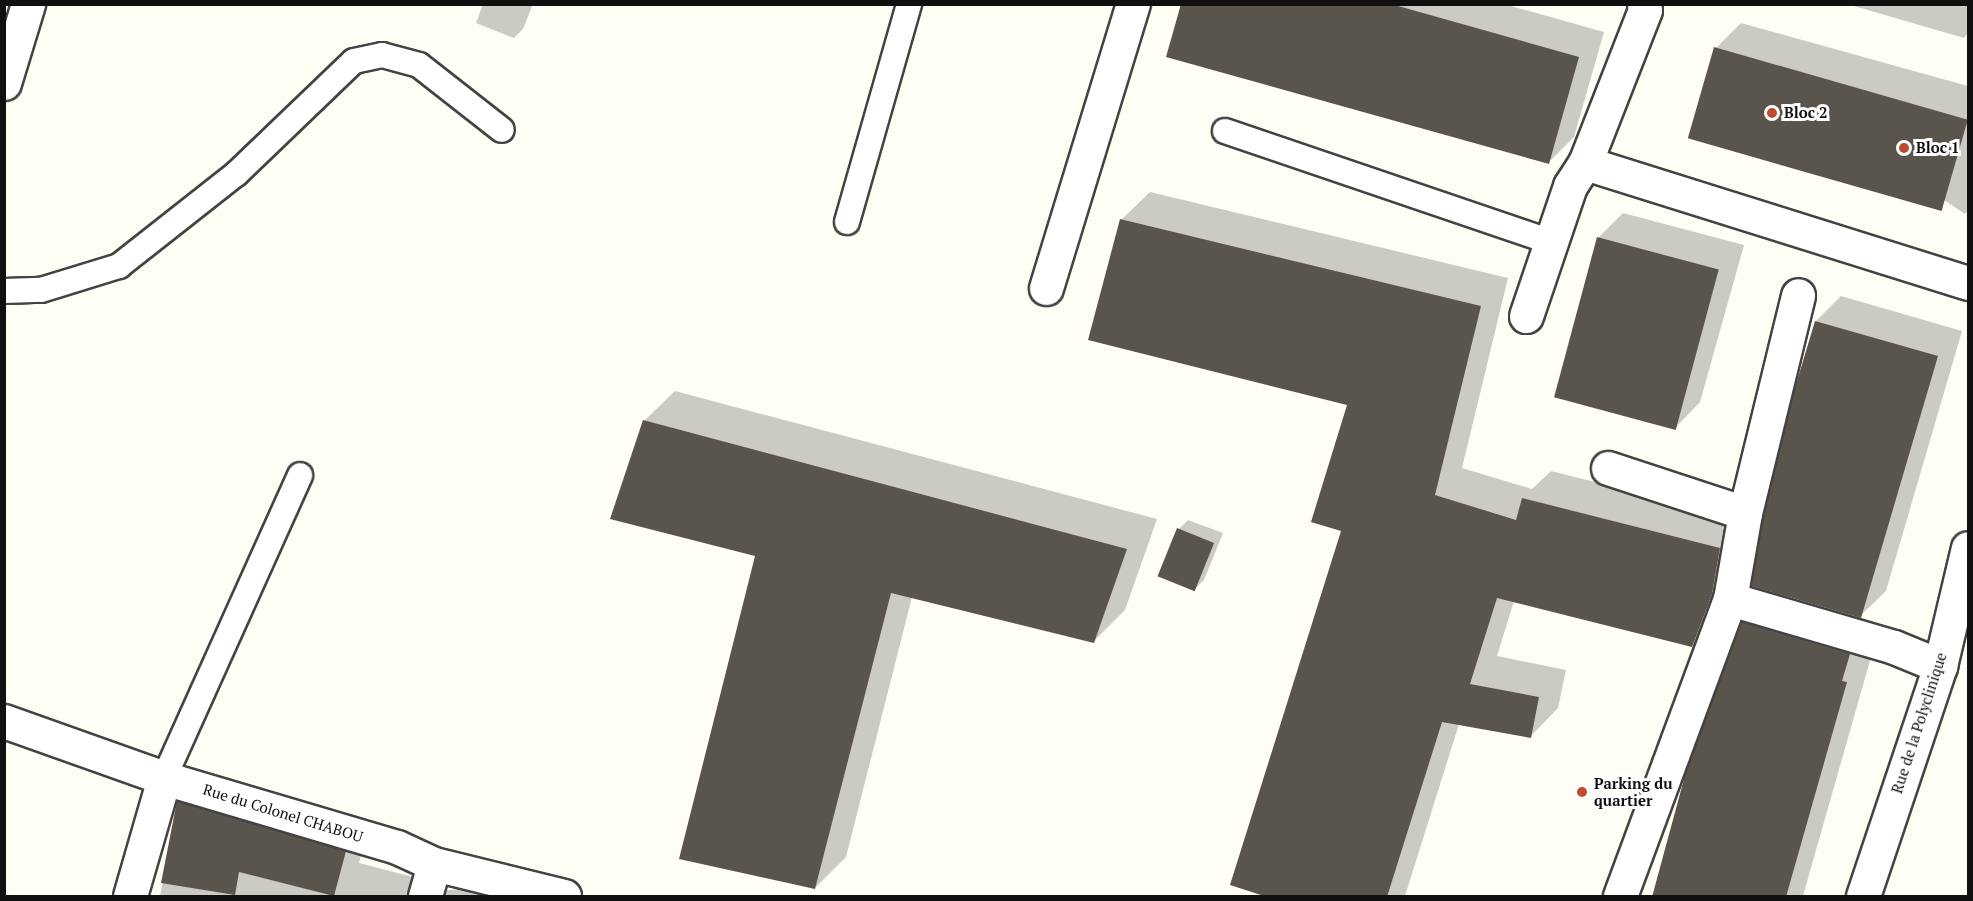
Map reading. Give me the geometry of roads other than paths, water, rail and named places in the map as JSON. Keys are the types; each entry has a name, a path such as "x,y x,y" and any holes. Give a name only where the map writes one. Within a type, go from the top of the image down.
{"street":[{"path":"4,82 28,4"},
{"path":"1046,288 1133,4"},
{"path":"1526,316 1570,186 1585,162 1645,10 1644,4"},
{"path":"1585,162 1968,283"},
{"path":"1620,897 1730,599 1745,513 1798,295"},
{"path":"1608,468 1745,513"},
{"name":"Rue de la Polyclinique","path":"1863,897 1940,666 1968,548"},
{"path":"1730,599 1894,647 1940,666"},
{"name":"Rue du Colonel CHABOU","path":"4,721 164,777 397,847 434,864 564,897"},
{"path":"130,897 164,777"},
{"path":"425,897 434,864"}],"lane":[{"path":"847,222 909,4"},
{"path":"4,291 41,290 119,266 236,174 354,61 382,55 419,65 502,130"},
{"path":"1225,131 1551,242"},
{"path":"164,777 300,475"}],"place":[{"name":"Bloc 2","path":"1772,113"},
{"name":"Bloc 1","path":"1904,148"},
{"name":"Parking du quartier","path":"1582,792"}]}
